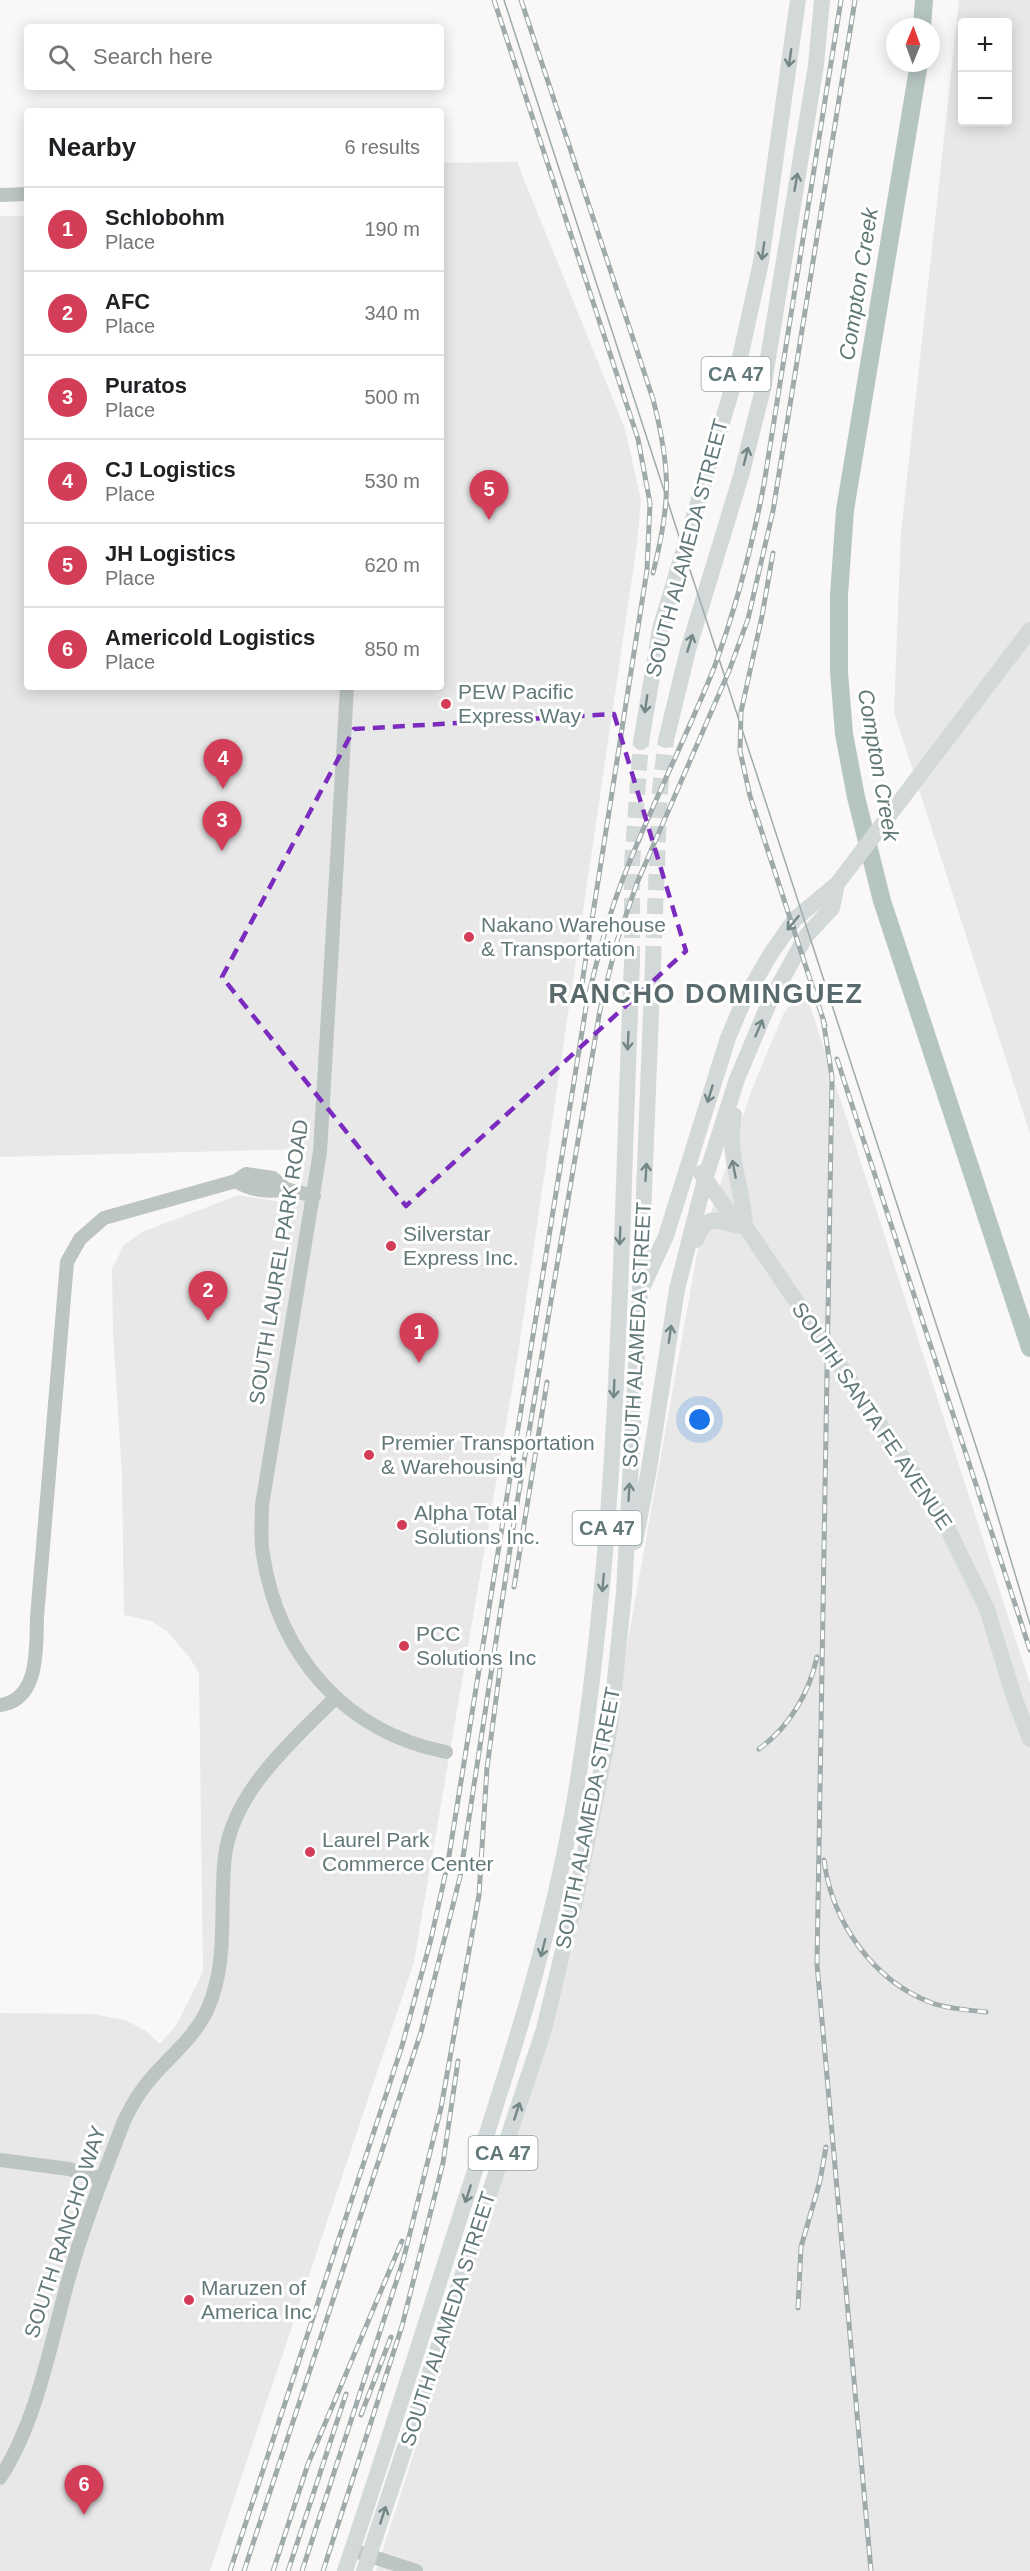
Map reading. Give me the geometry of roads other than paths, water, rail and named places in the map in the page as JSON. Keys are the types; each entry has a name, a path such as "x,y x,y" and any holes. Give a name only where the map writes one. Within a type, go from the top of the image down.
{"main road":[{"name":"SOUTH ALAMEDA STREET","path":"641,741 660,629 736,376 761,262 798,0"},
{"name":"SOUTH ALAMEDA STREET","path":"666,740 685,661 741,476 763,388 816,65 822,0"},
{"path":"616,1330 640,1293 666,1236 728,1038 747,994 770,955 795,919 837,884 1030,630"},
{"path":"624,1593 650,1469 677,1289 705,1179 737,1079 769,1003 806,936 832,908 837,884"},
{"name":"SOUTH ALAMEDA STREET","path":"345,2571 523,2023 556,1894 578,1778 603,1588 611,1476 632,962"},
{"name":"SOUTH ALAMEDA STREET","path":"367,2563 544,2029 576,1897 610,1727 624,1593 640,1293 653,962"},
{"path":"747,994 769,1003"},
{"path":"677,1289 702,1226 715,1219 729,1225 745,1226 744,1202 736,1180 730,1145 737,1079"},
{"name":"SOUTH SANTA FE AVENUE","path":"692,1153 705,1179 726,1208 745,1226 939,1511 987,1609 1030,1739"}],"street":[{"path":"0,195 24,194"},
{"name":"SOUTH LAUREL PARK ROAD","path":"347,690 320,1152 262,1505 262,1553 273,1596 292,1641 334,1698 381,1729 408,1742 446,1752"},
{"path":"0,1705 8,1704 23,1694 35,1668 37,1617 68,1262 80,1239 104,1218 236,1181 243,1186 274,1192 286,1189 314,1196"},
{"name":"SOUTH RANCHO WAY","path":"0,2478 17,2447 31,2411 72,2264 102,2179 135,2099 193,2032 207,2010 223,1951 226,1854 232,1828 241,1808 279,1756 334,1698"},
{"path":"0,2160 69,2169 102,2179"},
{"path":"352,2550 367,2563 416,2571"}],"waterway":[{"name":"Compton Creek","path":"923,18 924,0"},
{"name":"Compton Creek","path":"918,72 845,510 839,595 839,672 844,734 856,797 882,901 1030,1348"}],"tunnel":[{"path":"653,962 660,789 666,740"},
{"path":"632,962 632,864 641,742"}],"tram line":[{"path":"504,0 986,1477 1030,1624"}],"railway":[{"path":"494,0 638,439 650,503 647,570 580,996"},
{"path":"521,0 653,399 659,424 666,467 666,505 653,573"},
{"path":"230,2571 402,2046 431,1939 448,1862 586,1007 602,941 618,892 634,850 714,668 749,554 764,484 841,0"},
{"path":"244,2571 421,2032 460,1877 517,1503 600,1010 617,941 637,883 729,671 748,619 773,511 855,0"},
{"path":"773,553 741,712 740,751 750,796 825,1025"},
{"path":"823,1019 832,1077 817,1964 871,2571"},
{"path":"837,1059 1030,1650"},
{"path":"514,1587 547,1382"},
{"path":"759,1749 780,1731 796,1709 809,1684 817,1657"},
{"path":"302,2571 403,2261 441,2108 479,1895 487,1768 500,1669"},
{"path":"824,1860 836,1905 846,1927 874,1964 891,1980 932,2003 986,2012"},
{"path":"323,2571 402,2326 443,2163 458,2061"},
{"path":"798,2308 801,2247 820,2181 826,2147"},
{"path":"273,2571 308,2464 402,2241"},
{"path":"361,2415 391,2337"},
{"path":"288,2571 346,2394"}],"place":[{"name":"JH Logistics","path":"489,520"},
{"name":"PEW Pacific Express Way","path":"446,704"},
{"name":"CJ Logistics","path":"223,789"},
{"name":"Puratos","path":"222,851"},
{"name":"Nakano Warehouse & Transportation","path":"469,937"},
{"name":"Silverstar Express Inc.","path":"391,1246"},
{"name":"AFC","path":"208,1321"},
{"name":"Schlobohm","path":"419,1363"},
{"name":"Premier Transportation & Warehousing","path":"369,1455"},
{"name":"Alpha Total Solutions Inc.","path":"402,1525"},
{"name":"PCC Solutions Inc","path":"404,1646"},
{"name":"Laurel Park Commerce Center","path":"310,1852"},
{"name":"Maruzen of America Inc","path":"189,2300"},
{"name":"Americold Logistics","path":"84,2515"}],"district":[{"name":"RANCHO DOMINGUEZ","path":"706,994"}]}
